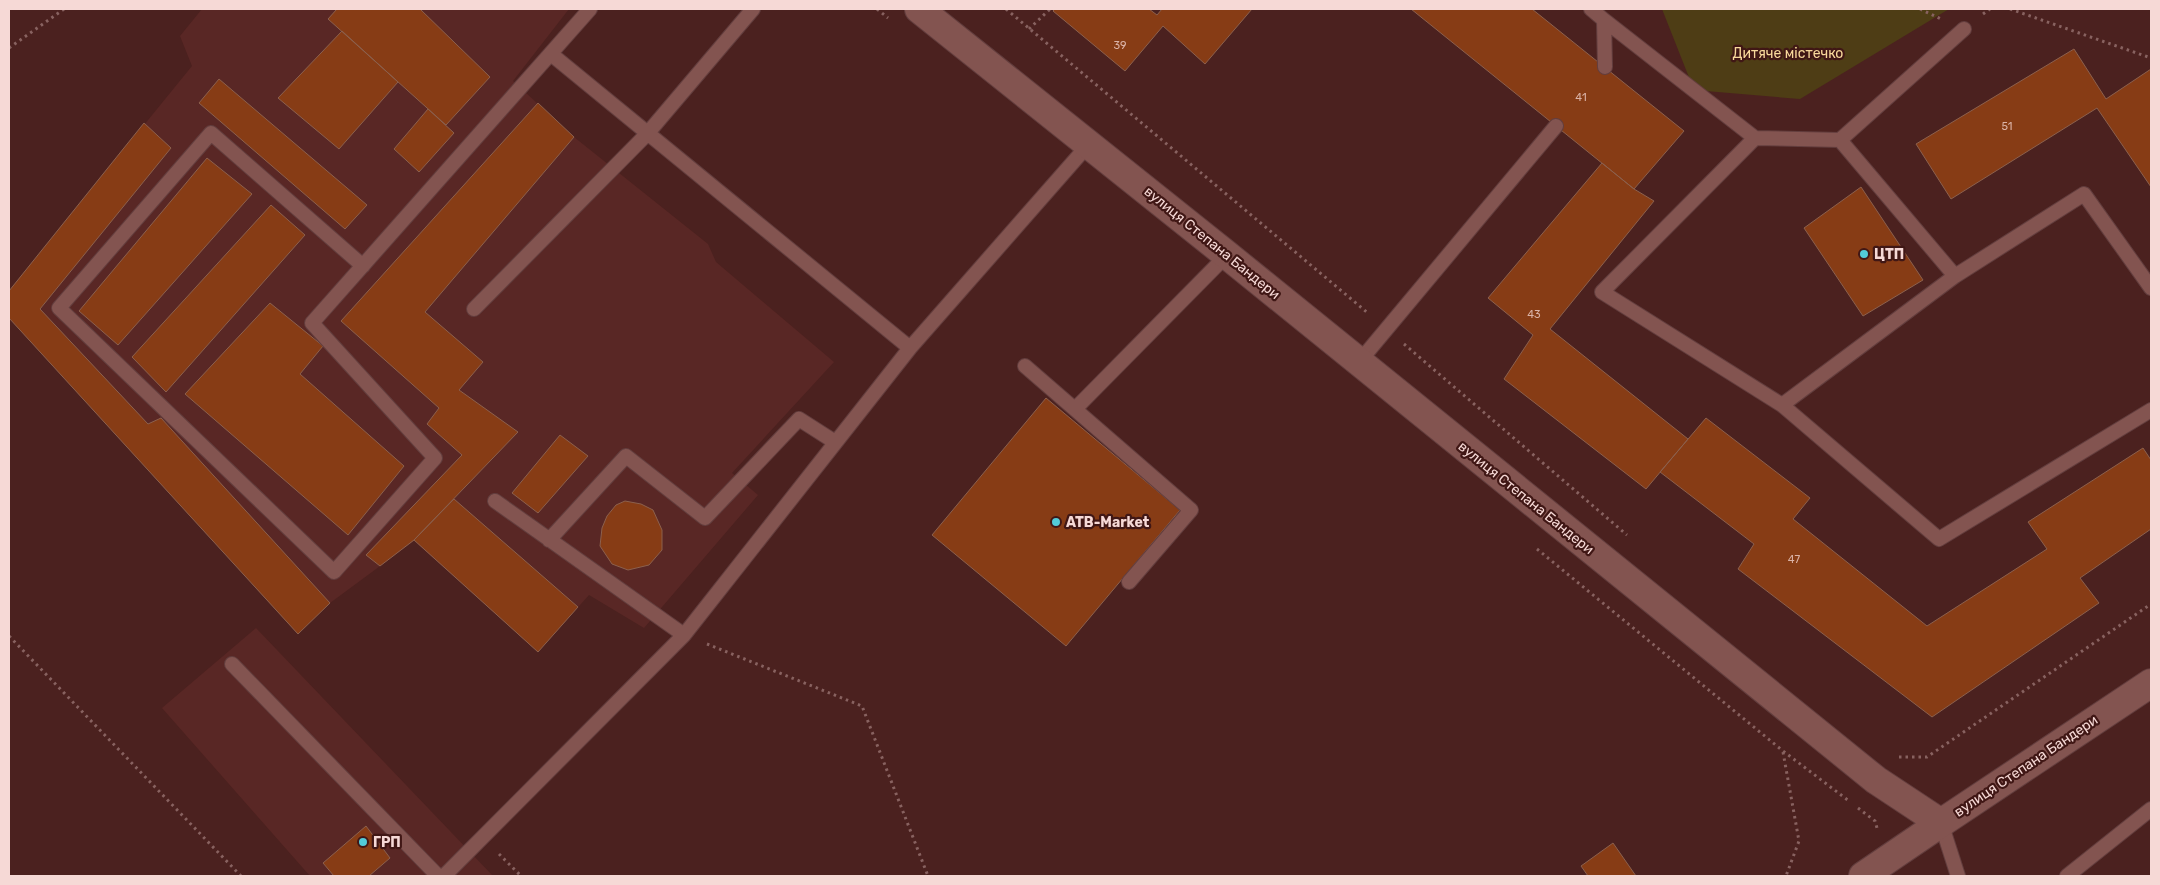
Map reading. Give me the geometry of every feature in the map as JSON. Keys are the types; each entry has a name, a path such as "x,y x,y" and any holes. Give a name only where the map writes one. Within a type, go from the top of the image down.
{"street":[{"name":"вулиця Степана Бандери","path":"918,9 1227,255 1876,780 1941,823 2151,683"},
{"path":"1863,876 1941,823"}],"lane":[{"path":"363,266 211,133 59,308 334,572 435,458 312,324 590,9"},
{"path":"474,309 647,134 753,9"},
{"path":"1591,9 1755,138 1840,140 1964,29"},
{"path":"1604,20 1605,67"},
{"path":"551,54 910,348"},
{"path":"1359,362 1556,126"},
{"path":"1755,138 1602,292 1782,405 1939,539 2151,410"},
{"path":"1840,140 1955,276"},
{"path":"444,876 684,635 910,348 1089,144"},
{"path":"1782,405 1955,276 2084,194 2151,288"},
{"path":"1075,410 1227,255"},
{"path":"1025,366 1191,510 1128,582"},
{"path":"550,540 626,456 704,518 799,419 835,442"},
{"path":"495,501 684,635"},
{"path":"232,664 438,876"},
{"path":"2067,876 2151,809"},
{"path":"1941,823 1958,876"}],"path":[{"path":"9,48 64,9"},
{"path":"1006,9 1386,329 1629,537"},
{"path":"1030,29 1050,9"},
{"path":"2010,9 2151,58"},
{"path":"1894,758 1927,757 2151,604"},
{"path":"684,635 862,706 928,876"},
{"path":"9,636 241,876"},
{"path":"1786,876 1799,841 1783,751 1875,821 1879,837"},
{"path":"482,838 521,876"}],"shaded area":[{"path":"202,9 569,9 513,81 574,137 708,244 716,262 834,362 732,473 758,495 644,628 589,595 538,652 414,541 330,603 298,634 9,318 9,291 192,66 180,36"},
{"path":"256,628 493,876 310,876 162,708"}],"green space":[{"name":"Дитяче містечко","path":"1662,9 1949,9 1800,99 1694,90"}],"building":[{"path":"337,9 420,9 490,77 446,125 328,19"},
{"path":"1055,9 1149,9 1157,15 1162,9 1252,9 1205,64 1163,26 1125,71 1053,11"},
{"path":"1411,9 1532,9 1684,131 1634,189"},
{"path":"342,31 398,82 339,149 278,98"},
{"path":"2074,49 2106,99 2151,69 2151,187 2097,108 1951,199 1916,144"},
{"path":"219,79 367,205 345,229 199,103"},
{"path":"538,103 574,137 425,312 483,362 459,390 518,432 414,540 380,566 366,555 462,455 427,424 439,408 341,321"},
{"path":"428,109 454,133 419,172 394,149"},
{"path":"144,123 171,148 40,309 148,424 161,418 330,603 298,634 9,318 9,291"},
{"path":"207,158 252,194 118,345 79,311"},
{"path":"1602,163 1634,189 1654,201 1550,329 1688,439 1646,489 1504,379 1533,335 1488,298"},
{"name":"ЦТП","path":"1861,187 1923,280 1863,316 1804,228"},
{"path":"271,205 305,235 166,392 132,357"},
{"path":"270,303 323,346 300,374 404,466 348,535 185,394"},
{"name":"ATB-Market","path":"1046,398 1180,510 1066,646 932,535"},
{"path":"1706,418 1810,498 1793,519 1927,626 2047,549 2028,522 2143,448 2151,460 2151,529 2080,578 2099,603 1932,717 1738,569 1754,544 1660,472"},
{"path":"560,435 588,456 538,513 512,493"},
{"path":"454,499 578,607 538,652 414,540"},
{"path":"625,501 641,504 653,510 662,530 662,550 649,565 628,570 612,564 600,546 602,528 607,516 616,505"},
{"name":"ГРП","path":"366,826 390,858 369,876 334,876 323,863"},
{"path":"1613,843 1636,876 1588,876 1581,866"}],"place":[{"name":"ЦТП","path":"1864,254"},
{"name":"ATB-Market","path":"1056,522"},
{"name":"ГРП","path":"363,842"}]}
